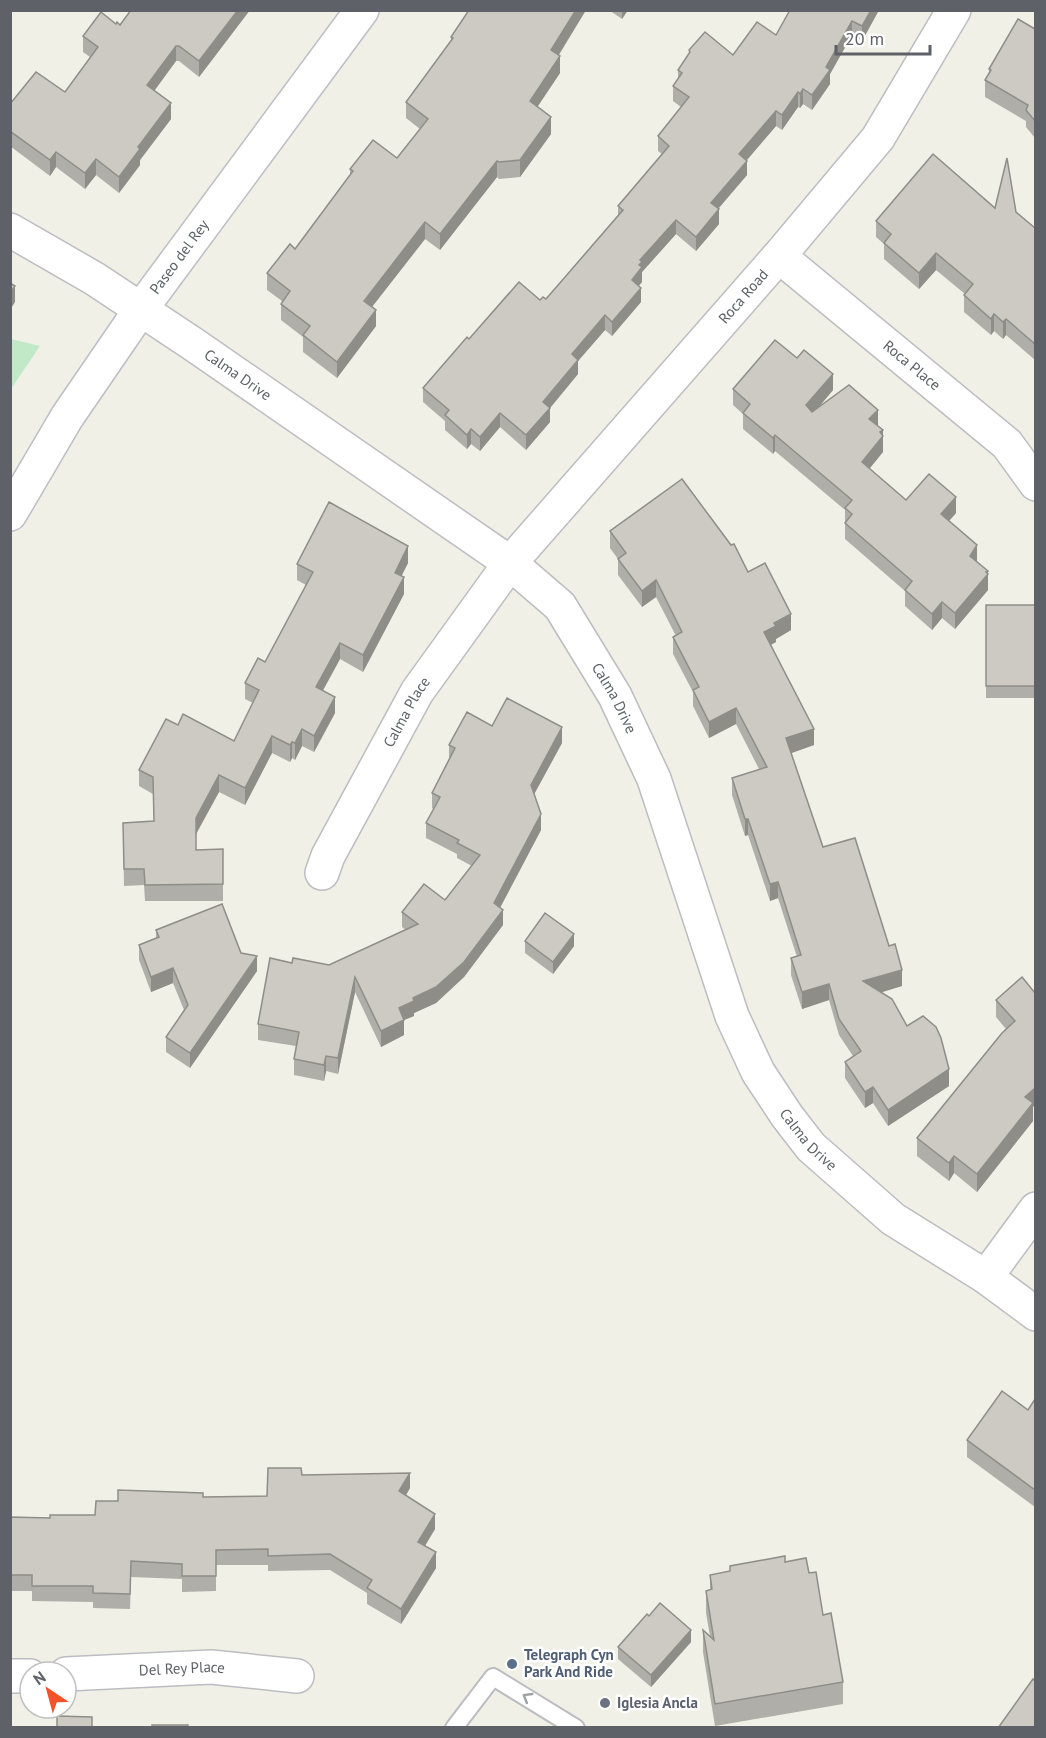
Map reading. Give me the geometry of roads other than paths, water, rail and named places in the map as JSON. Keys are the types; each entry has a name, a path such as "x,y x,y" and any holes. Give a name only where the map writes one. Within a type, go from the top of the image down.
{"street":[{"name":"Paseo del Rey","path":"10,514 67,417 141,309 362,10"},
{"name":"Roca Road","path":"510,563 779,256 878,138 954,10"},
{"name":"Calma Drive","path":"10,230 95,279 233,371 510,563 560,606 615,696 654,779 732,1016 758,1072 787,1116 812,1147 893,1219 986,1277 1035,1314"},
{"name":"Roca Place","path":"779,256 1007,444 1035,484"},
{"name":"Calma Place","path":"322,873 328,856 417,692 510,563"},
{"path":"986,1277 1035,1209"},
{"name":"Del Rey Place","path":"78,1673 211,1667 297,1676"}],"lane":[{"path":"453,1728 493,1677 576,1728"}],"place":[{"name":"Telegraph Cyn Park And Ride","path":"512,1664"},
{"name":"Iglesia Ancla","path":"605,1703"}]}
